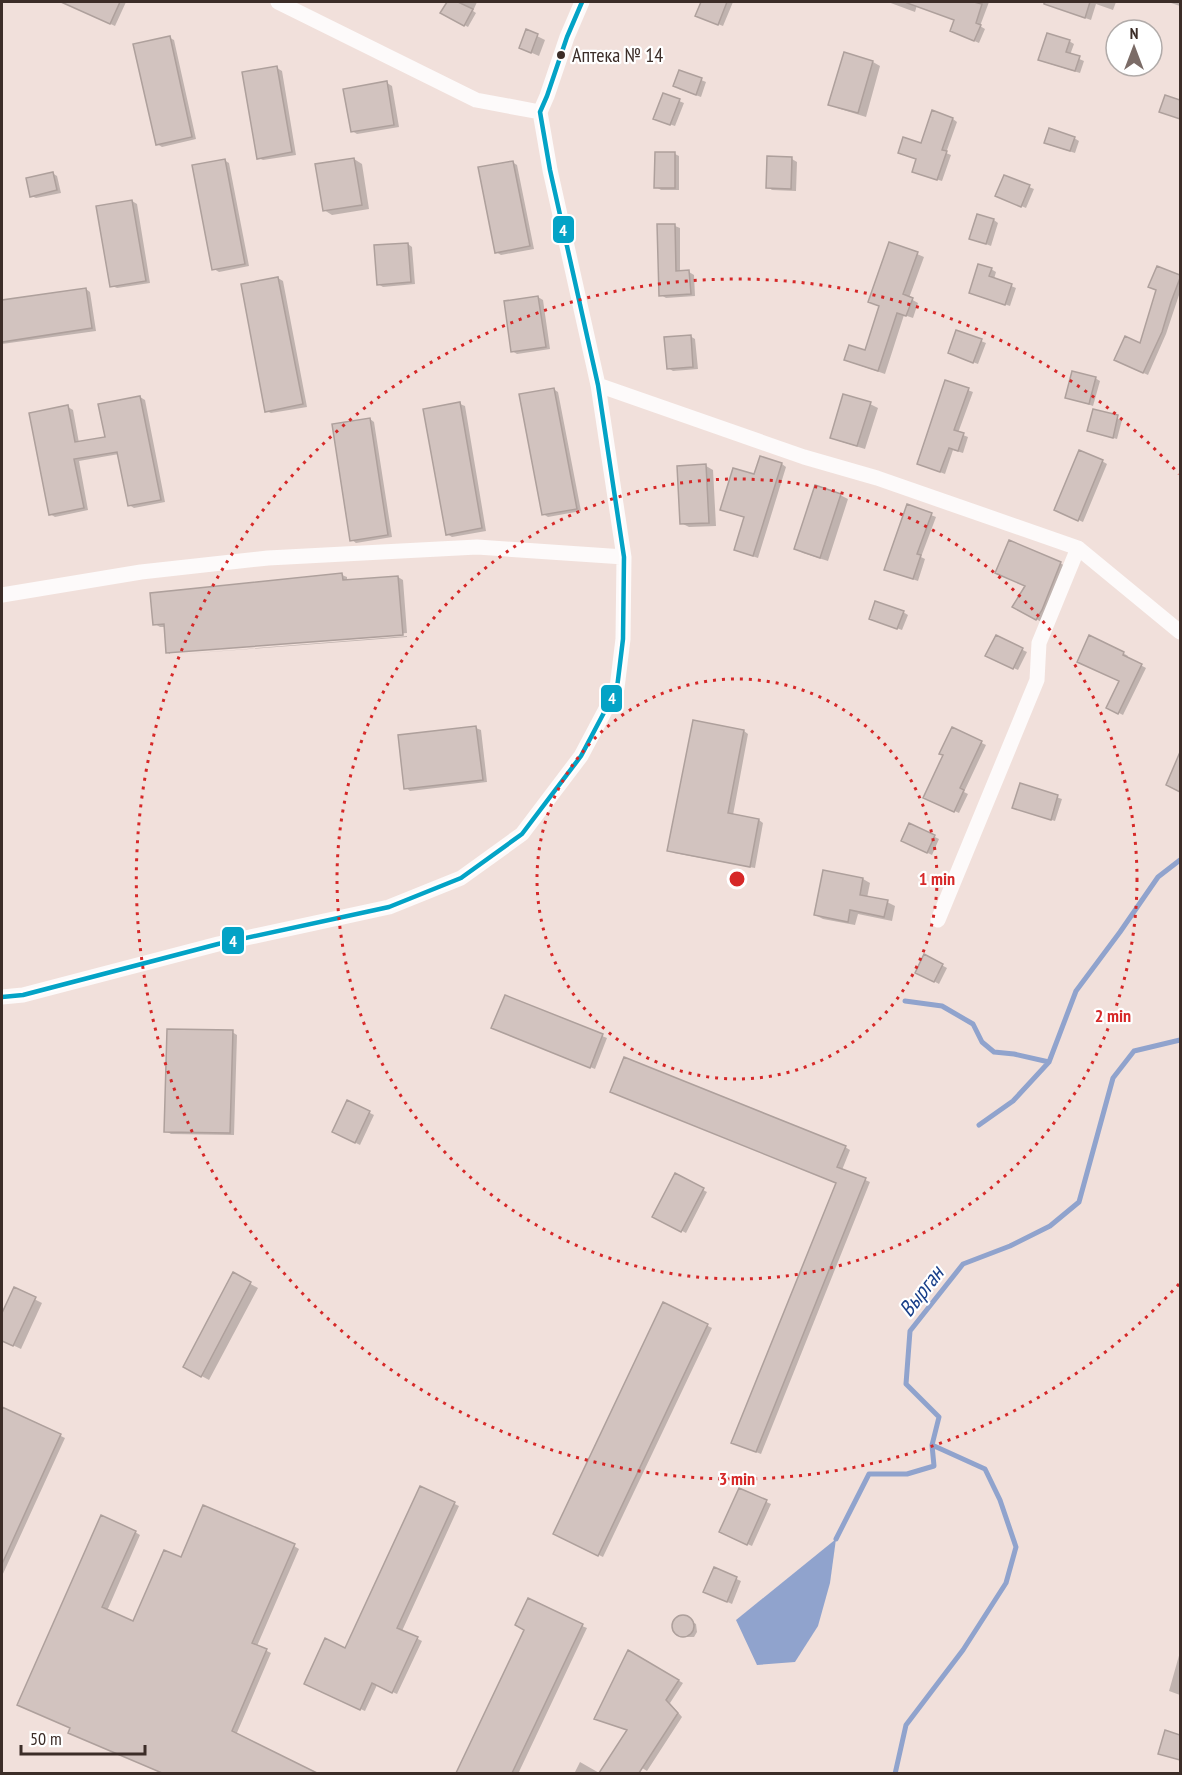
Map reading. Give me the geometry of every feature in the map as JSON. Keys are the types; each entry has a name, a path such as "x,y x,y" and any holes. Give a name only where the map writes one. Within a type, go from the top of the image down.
{"street":[{"path":"278,2 476,100 540,112"},
{"path":"2,997 23,995 218,944 389,907 461,878 522,834 581,756 617,688 623,639 624,557 598,385 550,170 540,112 582,2"},
{"path":"598,385 804,457 877,478 1078,548 1180,632"},
{"path":"2,595 141,572 267,558 477,547 624,557"},
{"path":"938,920 1037,680 1039,644 1078,548"}],"water":[{"path":"836,1539 830,1583 818,1626 795,1662 757,1665 736,1620"}],"building":[{"path":"61,2 120,2 110,24"},
{"path":"447,2 458,2 473,9 464,26 440,13"},
{"path":"701,2 727,2 718,25 695,16"},
{"path":"908,2 982,4 976,23 981,25 974,41 950,31 954,20"},
{"path":"1044,2 1090,2 1085,18 1044,4"},
{"path":"526,29 538,34 531,53 519,48"},
{"path":"1047,33 1070,40 1066,52 1080,56 1075,71 1038,60"},
{"path":"170,36 192,137 156,145 133,44"},
{"path":"844,52 873,61 858,113 828,105"},
{"path":"277,66 292,152 257,159 242,72"},
{"path":"679,70 702,78 696,95 673,86"},
{"path":"387,81 394,125 351,132 343,89"},
{"path":"663,93 680,99 670,125 653,119"},
{"path":"1165,95 1180,100 1180,119 1159,112"},
{"path":"932,110 953,118 942,150 947,151 937,180 912,172 916,159 898,153 903,137 921,143"},
{"path":"1049,128 1075,137 1070,151 1044,143"},
{"path":"655,152 675,152 675,188 654,188"},
{"path":"767,156 792,157 791,189 766,188"},
{"path":"354,158 362,205 323,211 315,164"},
{"path":"225,159 245,264 212,270 192,165"},
{"path":"513,161 530,246 495,253 478,167"},
{"path":"53,172 57,190 30,197 26,178"},
{"path":"1004,175 1030,185 1021,207 995,196"},
{"path":"132,200 146,281 110,287 96,206"},
{"path":"977,214 994,219 986,244 969,239"},
{"path":"657,224 675,224 676,271 689,270 691,294 659,296"},
{"path":"889,242 918,252 903,294 913,298 906,316 897,313 878,371 844,360 849,345 865,350 879,306 868,302"},
{"path":"408,243 411,282 377,285 374,245"},
{"path":"978,264 992,268 989,276 1012,284 1005,305 969,293"},
{"path":"1157,266 1180,275 1180,278 1162,332 1143,373 1114,360 1125,336 1140,343 1156,290 1148,287"},
{"path":"278,277 303,404 265,412 241,284"},
{"path":"86,288 92,328 2,342 2,300"},
{"path":"538,296 546,347 511,352 504,301"},
{"path":"956,330 982,339 973,363 948,353"},
{"path":"691,335 693,367 667,369 664,337"},
{"path":"1072,371 1096,377 1089,404 1065,398"},
{"path":"945,380 969,388 954,430 964,433 958,451 949,448 940,472 917,464"},
{"path":"554,388 577,509 542,515 519,394"},
{"path":"843,394 871,402 857,446 830,438"},
{"path":"140,396 161,500 128,506 117,452 74,459 84,508 49,515 29,413 68,405 75,442 105,437 98,404"},
{"path":"460,402 482,528 446,535 423,409"},
{"path":"1093,409 1118,415 1113,438 1087,431"},
{"path":"370,418 388,535 350,541 332,424"},
{"path":"1079,450 1103,460 1078,521 1054,510"},
{"path":"760,456 782,463 753,556 734,550 744,517 720,510 733,468 754,474"},
{"path":"706,464 709,523 680,524 677,466"},
{"path":"815,485 841,494 820,558 794,549"},
{"path":"907,504 932,513 917,554 921,555 913,579 884,570"},
{"path":"1009,540 1061,562 1036,620 1012,607 1025,586 995,573"},
{"path":"342,573 343,580 398,576 403,635 166,653 164,624 153,625 150,593"},
{"path":"875,601 904,611 897,629 869,619"},
{"path":"996,635 1023,648 1013,669 985,656"},
{"path":"1089,635 1124,652 1123,655 1142,664 1118,714 1106,708 1119,681 1077,662"},
{"path":"693,720 744,730 728,813 759,819 750,867 667,851"},
{"path":"476,726 483,780 404,789 398,735"},
{"path":"952,727 982,741 960,788 964,790 954,812 923,798 943,755 939,754"},
{"path":"1180,752 1180,792 1166,785"},
{"path":"1020,783 1058,795 1051,820 1012,808"},
{"path":"909,823 935,835 927,853 901,841"},
{"path":"823,870 863,878 860,895 888,900 884,917 850,910 848,922 814,915"},
{"path":"924,954 943,964 934,982 915,973"},
{"path":"505,995 603,1034 590,1068 491,1028"},
{"path":"167,1029 233,1030 230,1133 164,1132"},
{"path":"624,1057 846,1146 837,1167 866,1178 756,1452 731,1443 836,1183 610,1092"},
{"path":"347,1100 370,1111 355,1143 332,1132"},
{"path":"675,1173 704,1188 681,1232 652,1217"},
{"path":"233,1272 251,1282 201,1377 183,1367"},
{"path":"14,1287 36,1297 13,1346 2,1341 2,1313"},
{"path":"663,1302 708,1324 598,1556 553,1534"},
{"path":"2,1407 61,1434 2,1564"},
{"path":"420,1486 455,1502 397,1628 418,1637 392,1693 372,1683 360,1710 304,1684 325,1638 345,1648"},
{"path":"739,1488 767,1500 747,1545 719,1532"},
{"path":"203,1505 295,1544 252,1643 267,1649 232,1731 317,1773 162,1773 68,1733 70,1728 17,1705 101,1515 136,1531 102,1607 133,1621 164,1550 181,1557"},
{"path":"714,1567 737,1577 727,1602 703,1592"},
{"path":"528,1598 583,1624 512,1773 456,1773 524,1630 515,1625"},
{"path":"683,1615 693,1622 694,1626 687,1636 683,1637 673,1630 672,1626 679,1616"},
{"path":"628,1650 679,1680 666,1700 678,1713 639,1773 599,1773 627,1730 594,1719"},
{"path":"1165,1730 1180,1735 1180,1760 1158,1754"}],"waterway":[{"path":"979,1125 1013,1101 1049,1062 1076,991 1158,877 1180,860"},
{"path":"905,1001 942,1006 973,1024 982,1042 994,1052 1049,1062"},
{"name":"Вырган","path":"895,1774 906,1725 963,1650 1006,1583 1016,1547 1000,1500 985,1469 932,1445 939,1417 906,1384 910,1331 963,1264 1010,1246 1050,1226 1079,1202 1113,1078 1134,1051 1180,1040"},
{"path":"836,1539 869,1474 907,1474 934,1466 932,1445"}],"transit line":[{"name":"4","path":"2,997 23,995 218,944 389,907 461,878 522,834 581,756 617,688 623,639 624,557 598,385 550,170 540,112 582,2"}],"place":[{"name":"Аптека № 14","path":"561,55"}]}
